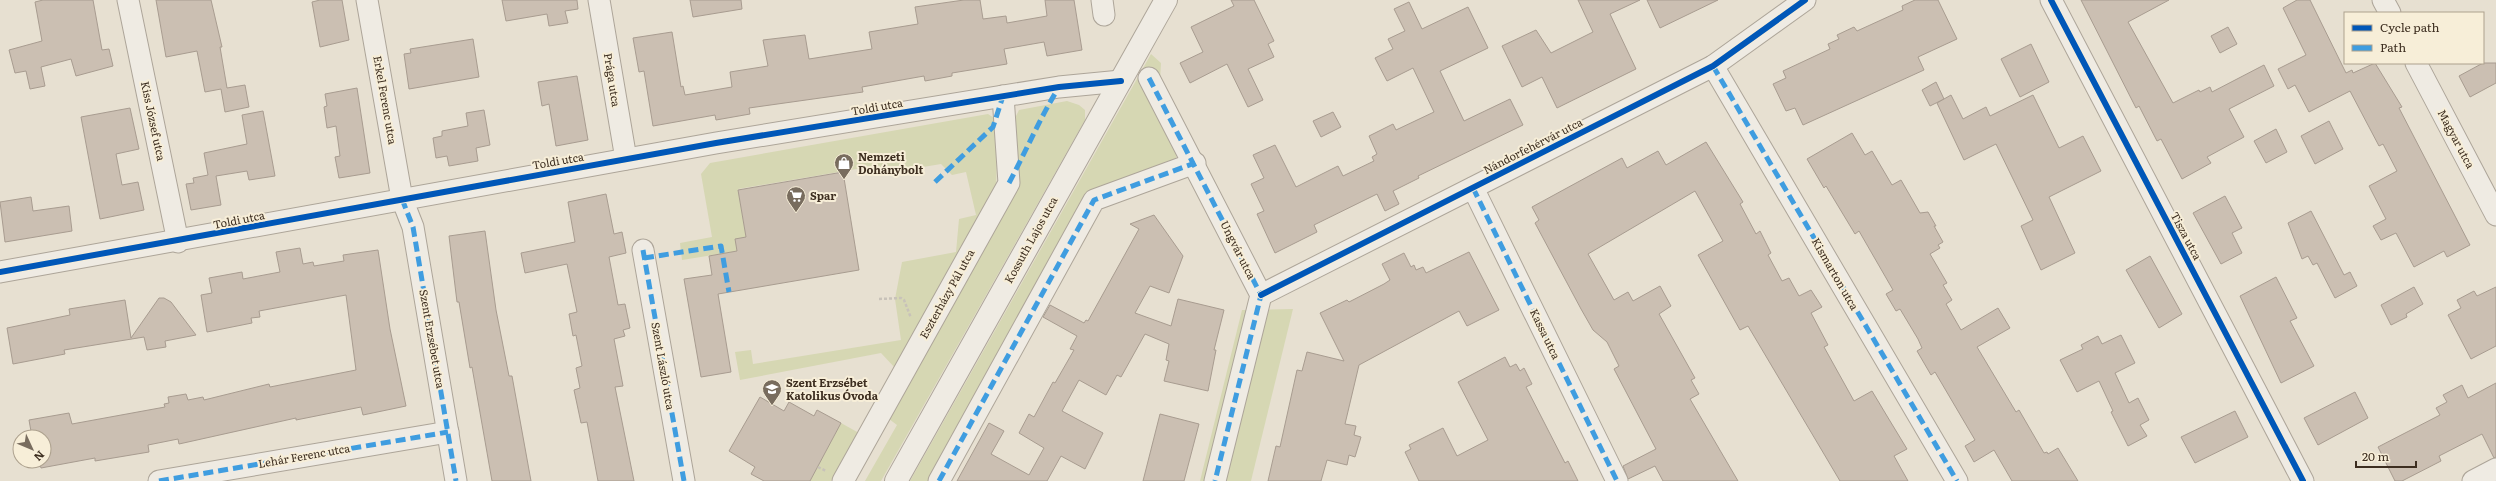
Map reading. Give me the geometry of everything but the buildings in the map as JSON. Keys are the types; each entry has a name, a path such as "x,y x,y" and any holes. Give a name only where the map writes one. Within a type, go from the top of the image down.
{"street":[{"name":"Kiss József utca","path":"128,0 178,242"},
{"name":"Erkel Ferenc utca","path":"367,0 402,199"},
{"name":"Prága utca","path":"599,0 626,160"},
{"name":"Kossuth Lajos utca","path":"896,481 1166,0"},
{"name":"Nándorfehérvár utca","path":"1261,295 1713,66 1805,0"},
{"name":"Tisza utca","path":"2051,0 2303,481"},
{"path":"2383,0 2389,12"},
{"name":"Magyar utca","path":"2417,64 2496,215"},
{"name":"Kismarton utca","path":"1713,66 1957,481"},
{"name":"Ungvár utca","path":"1149,78 1195,163 1261,295"},
{"name":"Toldi utca","path":"0,272 178,242 402,199 626,160 1059,87 1121,81"},
{"name":"Eszterházy Pál utca","path":"843,481 1009,183 1003,96"},
{"path":"939,481 1094,200 1195,163"},
{"name":"Kassa utca","path":"1473,188 1616,481"},
{"name":"Szent Erzsébet utca","path":"402,199 413,227 456,481"},
{"name":"Szent László utca","path":"643,250 684,481"},
{"path":"1215,481 1261,295"},
{"name":"Lehár Ferenc utca","path":"159,481 448,432"},
{"path":"2473,481 2496,469"}],"path":[{"path":"879,299 901,298 904,300 912,321"}],"green space":[{"path":"1151,54 1161,63 1160,81 1179,147 1176,158 1084,201 931,481 910,481"},
{"path":"1067,101 1079,105 1085,110 1085,120 881,481 865,481 897,425 889,419 1010,199 1015,118 1019,110"},
{"path":"988,114 994,118 998,126 996,190 896,369 881,353 740,380 735,352 751,350 753,364 901,340 895,299 902,262 956,252 959,219 976,215 966,172 952,175 941,164 870,176 868,167 738,189 746,237 738,251 682,260 680,243 712,237 701,174 710,163"},
{"path":"1293,309 1251,481 1200,481 1242,310"},
{"path":"841,423 859,433 831,481 810,481"}],"marked path":[{"path":"1713,66 1957,481"},
{"path":"1149,78 1261,295 1215,481"},
{"path":"1009,183 1059,87"},
{"path":"935,182 993,127 1003,96"},
{"path":"939,481 1094,200 1195,163"},
{"path":"1473,188 1617,481"},
{"path":"402,199 413,227 456,481"},
{"path":"644,258 721,246 729,292"},
{"path":"643,250 684,481"},
{"path":"159,481 448,432"}],"cycle path":[{"path":"1261,295 1713,66 1805,0"},
{"path":"2051,0 2303,481"},
{"path":"0,272 716,143 1059,87 1121,81"}],"place":[{"name":"Nemzeti Dohánybolt","path":"844,180"},
{"name":"Spar","path":"796,213"},
{"name":"Szent Erzsébet Katolikus Óvoda","path":"772,406"}]}
